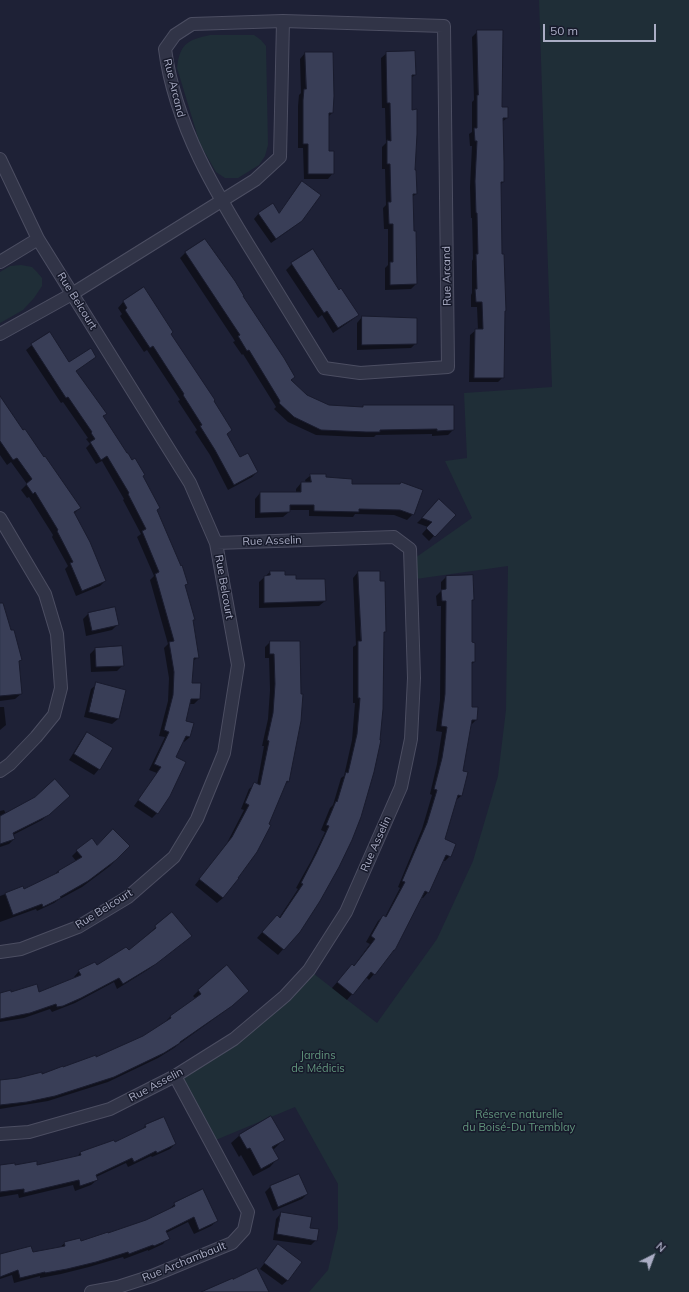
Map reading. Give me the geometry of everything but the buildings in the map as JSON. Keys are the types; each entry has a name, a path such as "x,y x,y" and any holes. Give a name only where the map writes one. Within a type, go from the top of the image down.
{"street":[{"name":"Rue Arcand","path":"283,21 444,26 448,366 360,374 324,368 220,200 183,123 167,68 165,49 175,35 192,24 283,21"},
{"path":"0,334 72,294 220,200 255,180 280,157 283,21"},
{"name":"Rue Belcourt","path":"0,159 38,239 190,483 216,543 238,665 224,753 197,819 174,857 128,897 78,927 21,949 0,952"},
{"path":"0,262 38,239"},
{"path":"0,518 45,594 57,634 61,688 54,715 31,742 10,764 0,772"},
{"name":"Rue Asselin","path":"0,1134 29,1132 110,1109 175,1076 234,1039 285,996 309,970 346,912 401,787 411,739 414,678 410,549 394,537 216,543"},
{"name":"Rue Archambault","path":"91,1292 118,1287 152,1276 232,1243 244,1230 248,1212 175,1076"}],"green space":[{"name":"Réserve naturelle du Boisé-Du Tremblay","path":"539,0 689,0 689,1292 309,1292 328,1270 338,1228 338,1184 295,1107 211,1142 175,1076 234,1039 309,970 377,1023 437,939 473,861 498,776 506,710 508,566 416,579 415,558 472,518 445,461 467,458 464,393 552,387"},
{"path":"210,35 254,35 266,46 268,145 265,156 259,165 238,178 225,178 216,172 200,144 177,68 180,53 186,44"},
{"path":"21,265 32,267 37,272 42,278 42,286 23,310 0,323 0,272 10,266"}],"park label":[{"name":"Jardins de Médicis","path":"318,1062"}]}
